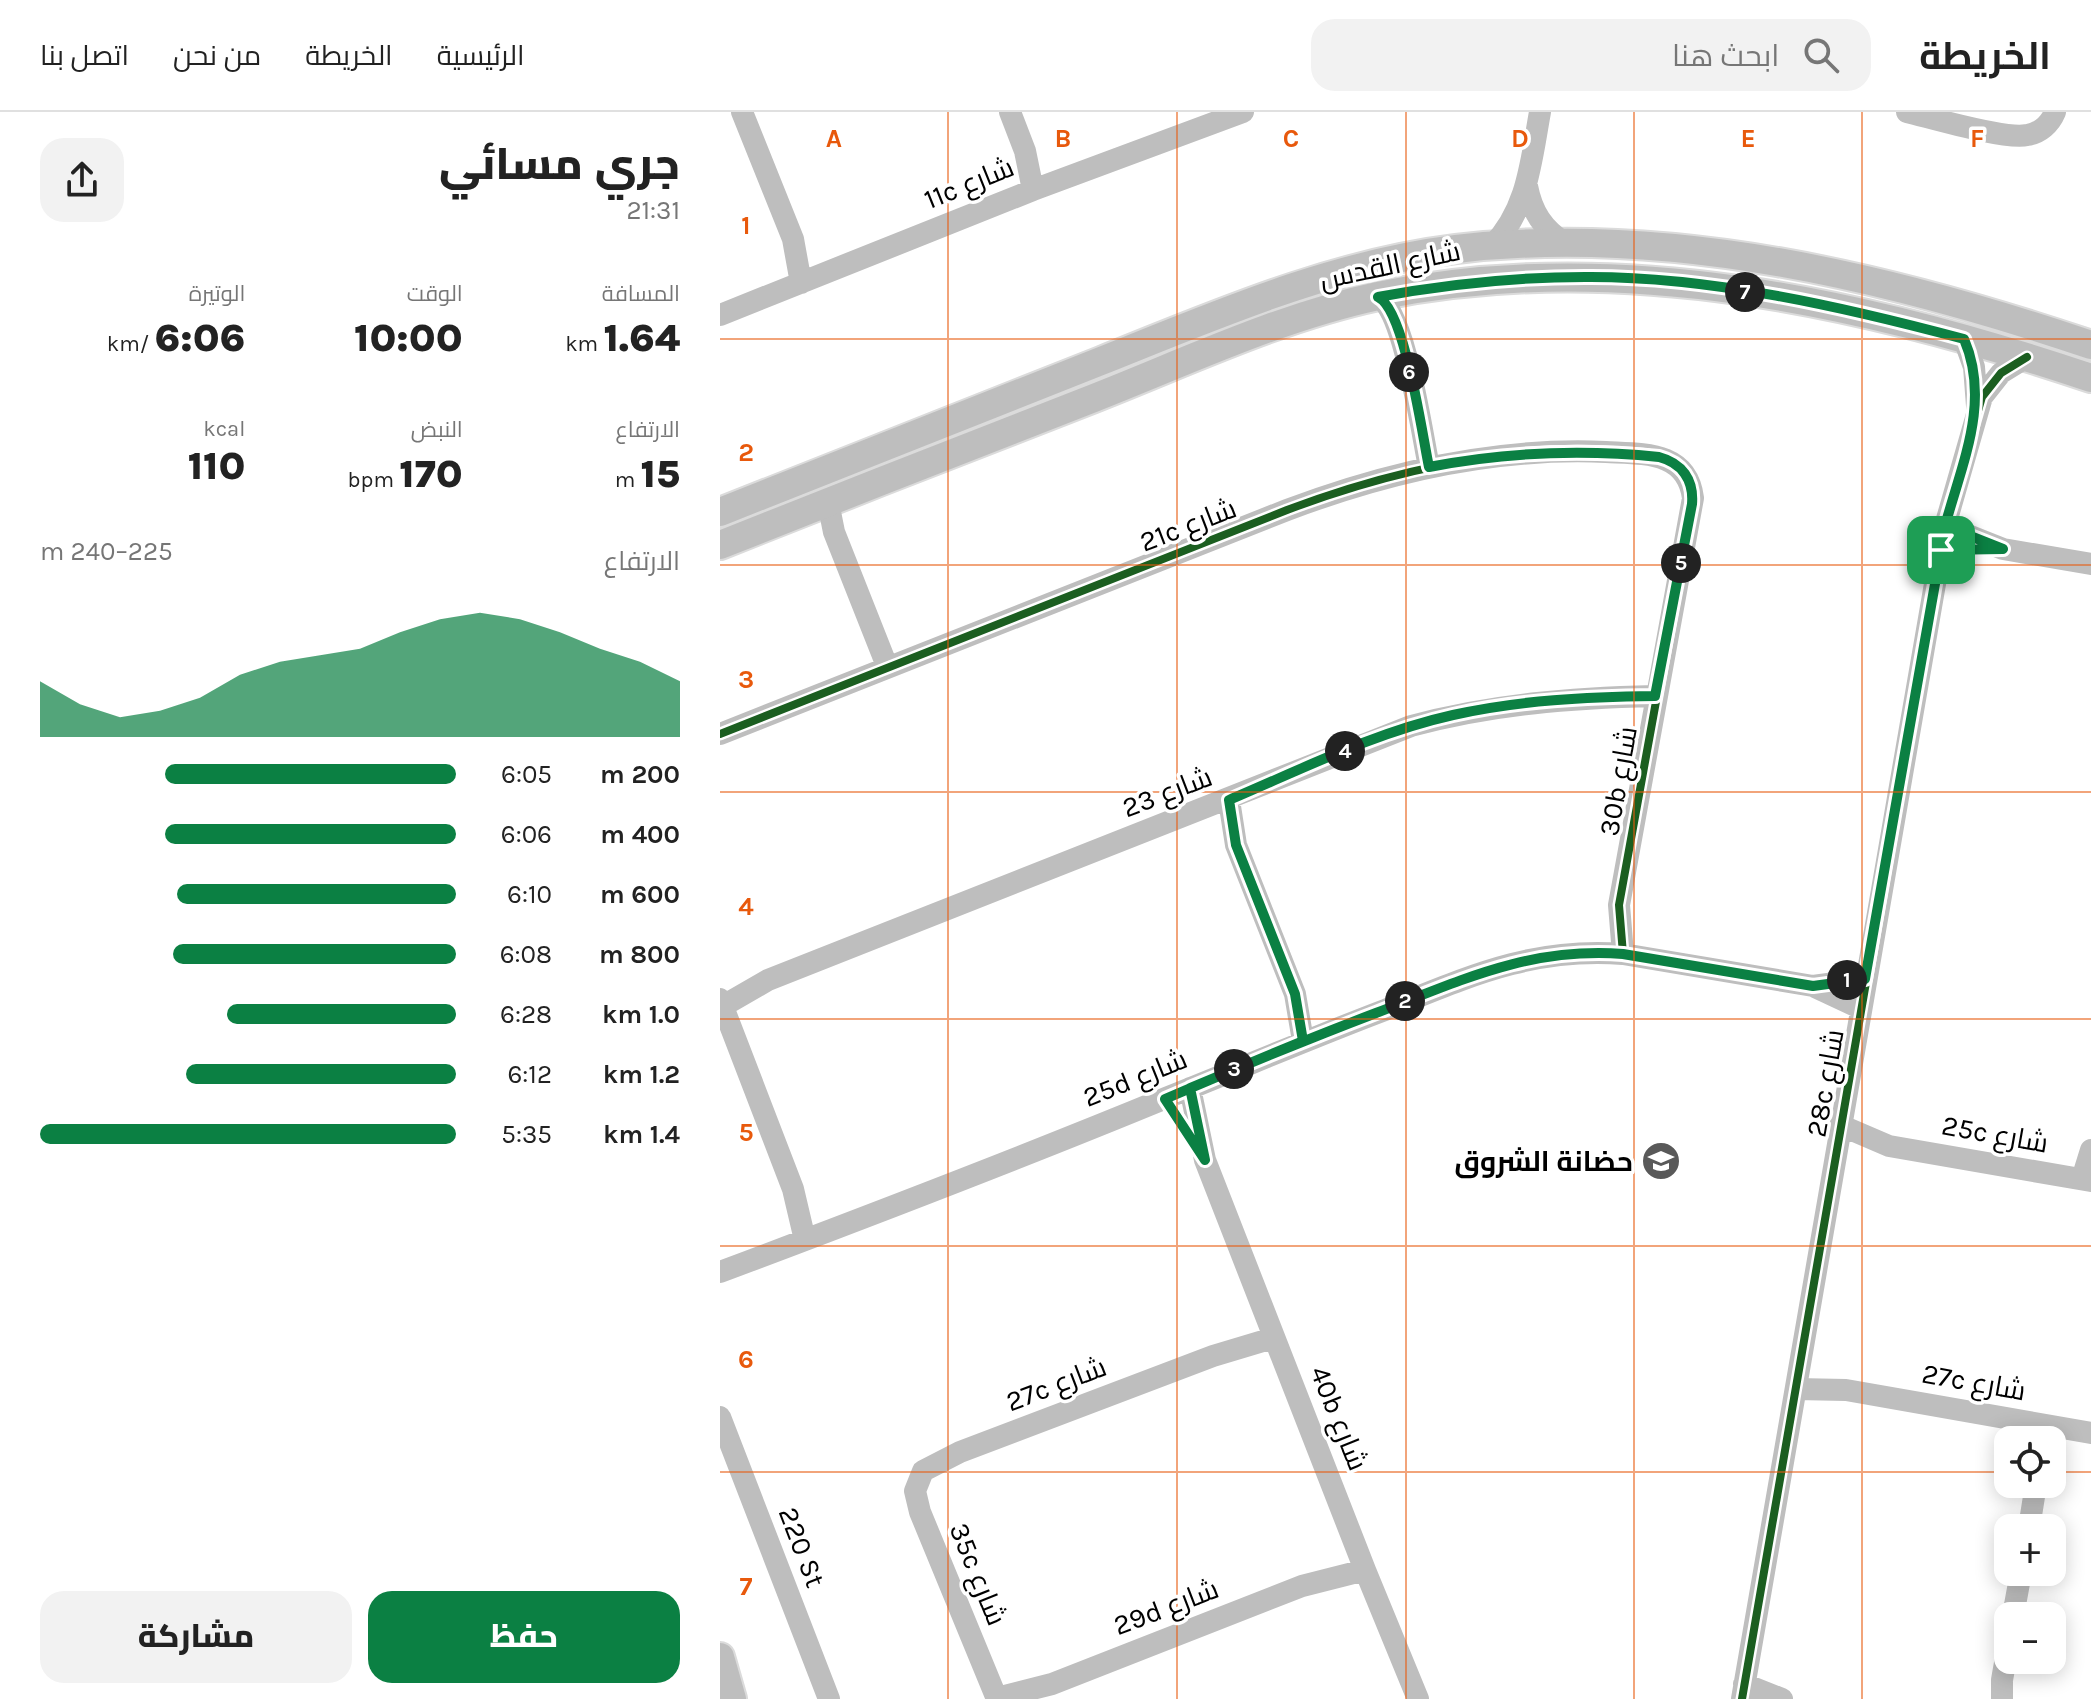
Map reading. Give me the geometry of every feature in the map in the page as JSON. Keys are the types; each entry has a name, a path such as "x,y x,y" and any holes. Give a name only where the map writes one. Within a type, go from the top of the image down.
{"main road":[{"name":"شارع القدس","path":"720,512 1269,295 1320,278 1424,254 1492,246 1565,243 1654,246 1790,265 1966,304 2091,345"},
{"path":"1277,325 1270,316 1274,305 1399,266 1424,254"},
{"name":"شارع القدس","path":"720,545 1277,325 1378,297 1455,284 1520,278 1651,280 1814,304 1964,339 2091,378"},
{"path":"720,1657 732,1699"}],"street":[{"path":"742,112 809,280"},
{"path":"1010,112 1039,187"},
{"name":"11c شارع","path":"720,315 1039,187 1243,112"},
{"path":"1492,246 1515,219 1527,185 1540,112"},
{"path":"1907,112 2015,136 2047,126 2055,112"},
{"path":"1527,185 1530,200 1543,225 1565,243"},
{"path":"1378,297 1389,307 1400,332 1429,467"},
{"name":"28c شارع","path":"1964,339 1974,367 1976,411"},
{"name":"28c شارع","path":"1743,1691 1945,526 1976,411 2001,373 2027,357"},
{"name":"21c شارع","path":"720,734 1328,494 1374,480 1429,467 1520,453 1586,451 1659,457 1670,460 1687,476"},
{"name":"30b شارع","path":"1598,952 1619,905 1692,504 1687,476"},
{"path":"828,502 834,532 887,666"},
{"path":"1945,526 2003,549"},
{"path":"1941,550 2003,549 2091,564"},
{"name":"شارع 23","path":"721,997 1229,800 1369,741 1425,723 1494,707 1655,696"},
{"name":"شارع 23","path":"1596,698 1651,718"},
{"path":"1229,800 1236,845 1295,994 1303,1041"},
{"path":"1208,808 1236,845"},
{"name":"30b شارع","path":"1619,905 1623,954"},
{"name":"25d شارع","path":"720,1272 1165,1099 1303,1041 1504,965 1551,954 1623,954 1813,986 1860,1008"},
{"name":"25d شارع","path":"1813,986 1865,979"},
{"path":"1295,994 1324,1033"},
{"path":"721,997 793,1189 814,1236"},
{"name":"40b شارع","path":"1190,1088 1205,1160 1418,1699"},
{"name":"40b شارع","path":"1165,1099 1205,1160"},
{"name":"25c شارع","path":"1840,1125 1889,1146"},
{"name":"25c شارع","path":"1836,1149 1889,1146 2086,1180"},
{"path":"2086,1180 2091,1150"},
{"name":"27c شارع","path":"923,1471 960,1452 1271,1332"},
{"name":"27c شارع","path":"1798,1381 2017,1426"},
{"name":"220 St","path":"720,1417 829,1699"},
{"name":"27c شارع","path":"2066,1432 2091,1433"},
{"name":"35c شارع","path":"923,1471 915,1491 920,1512 997,1698"},
{"name":"29d شارع","path":"997,1698 1052,1684 1362,1562"},
{"name":"29d شارع","path":"1029,1699 1052,1684"},
{"path":"1743,1691 1782,1699"}],"cycle path":[{"path":"1742,1699 1945,526 1982,397 2001,373 2027,357"},
{"path":"720,734 1287,510 1365,484 1444,464 1524,453 1635,453 1662,458 1682,471 1693,498 1619,905 1623,954"}],"place":[{"name":"حضانة الشروق","path":"1661,1161"}],"route":[{"path":"1941,550 1865,979 1813,986 1598,952 1551,954 1504,965 1324,1033 1244,1065 1165,1099 1205,1160 1199,1137 1190,1088 1244,1065 1303,1041 1295,994 1236,845 1229,800 1369,741 1451,715 1540,701 1655,696 1693,498 1687,476 1679,466 1659,457 1586,451 1520,453 1429,467 1400,332 1394,314 1378,297 1455,284 1520,278 1651,280 1844,309 1964,339 1974,367 1976,411 1945,526 2003,549 1941,550"}]}
